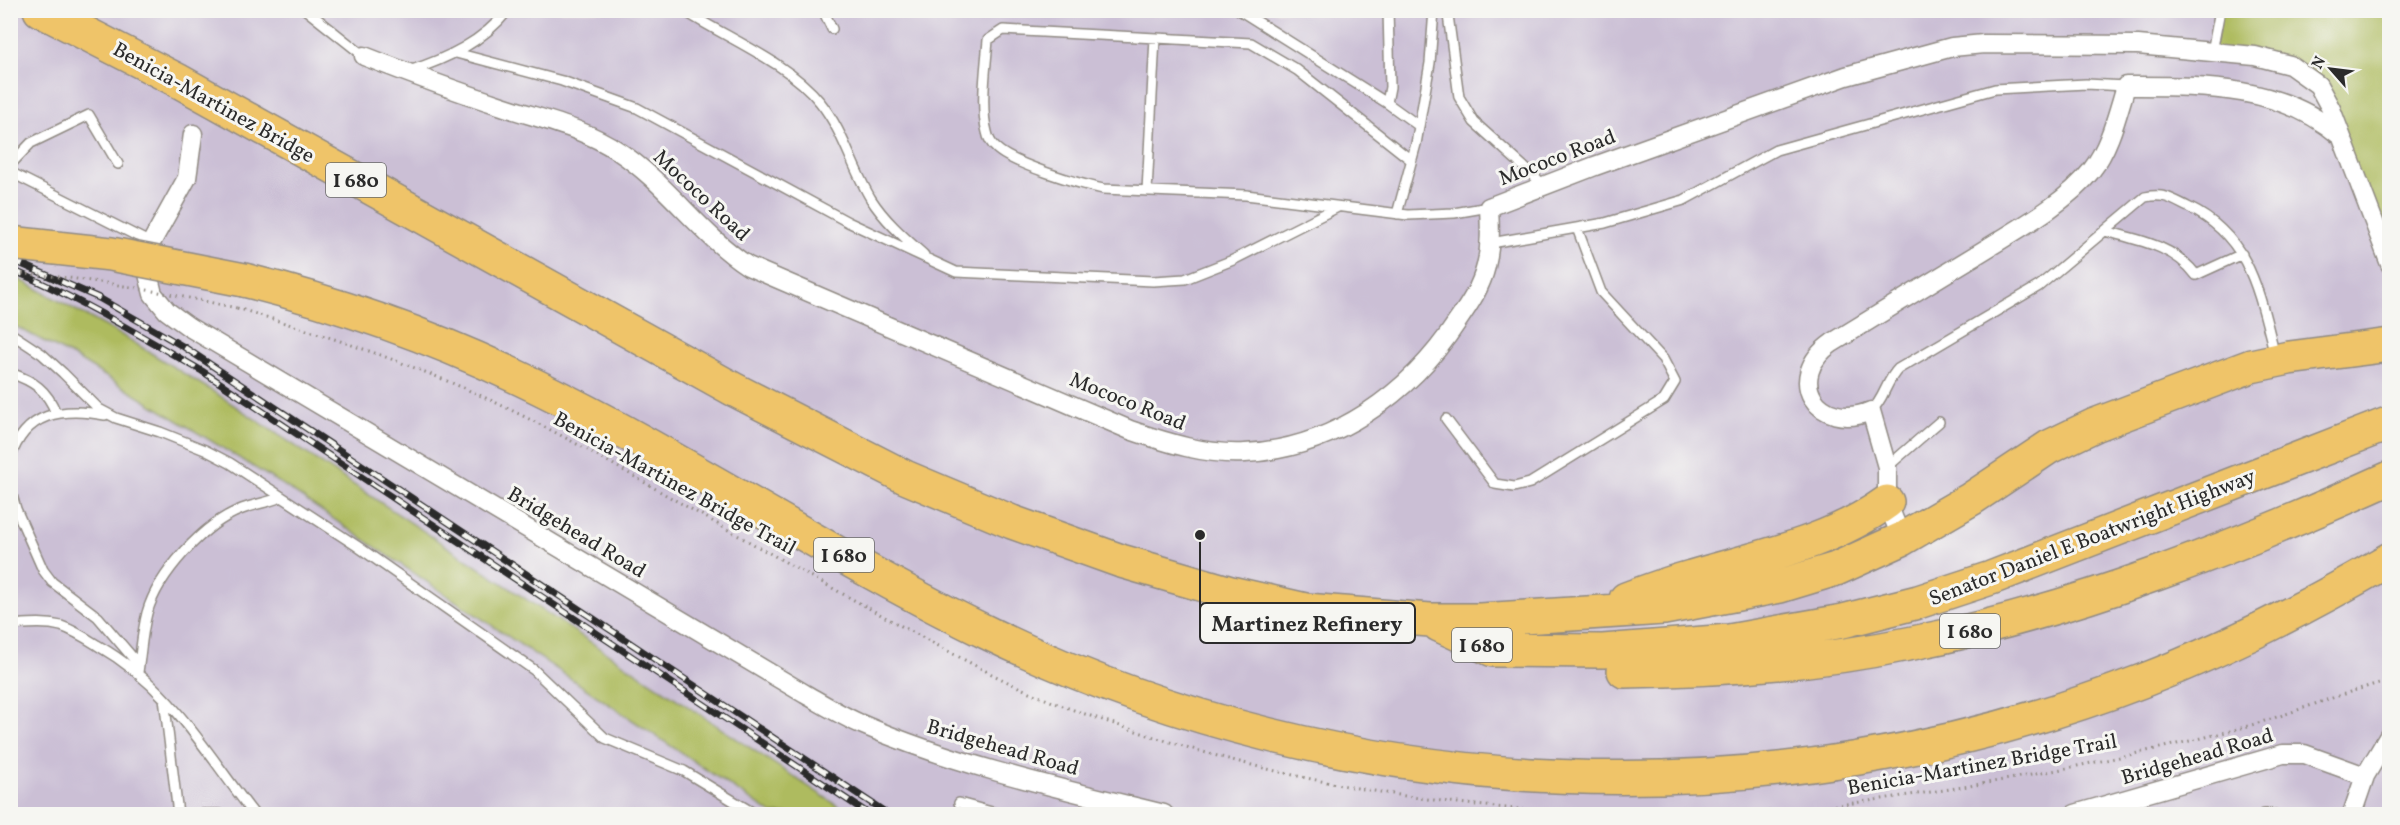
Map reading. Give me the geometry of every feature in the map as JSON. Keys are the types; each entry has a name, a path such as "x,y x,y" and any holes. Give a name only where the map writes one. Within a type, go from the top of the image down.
{"highway":[{"name":"Benicia-Martinez Bridge","path":"40,10 177,80 801,425 914,481 1047,536 1157,572"},
{"name":"I 680","path":"10,243 111,254 240,294 301,295 374,318 446,345 517,377 586,412 946,612 989,634 1077,672 1148,700 1249,730 1314,746 1428,766 1542,777 1666,778 1809,766 1922,747 1996,729 2069,707 2169,670 2281,620 2390,559"},
{"name":"Senator Daniel E Boatwright Highway","path":"1157,572 1306,610 1430,620 1583,615 1664,608 1762,591 1836,569 1902,539 1971,499 2031,457 2065,438 2216,378 2277,360 2390,345"},
{"name":"Senator Daniel E Boatwright Highway","path":"1430,620 1494,650 1538,651 1652,649 1719,642 1805,628 1880,612 1954,591 2028,565 2376,428"},
{"name":"Senator Daniel E Boatwright Highway","path":"1538,651 1588,669 1656,671 1781,663 1921,642 2008,621 2114,589 2278,526 2385,479"},
{"path":"1583,615 1688,577 1788,550 1841,528 1875,511 1887,502"}],"street":[{"name":"Mococo Road","path":"364,56 590,136 616,149 659,183 705,232 748,266 1130,430 1186,449 1243,454 1277,450 1313,440 1346,426 1380,405 1418,373 1447,338 1478,287 1486,267 1491,243 1489,207 1594,166 1846,76 1952,47 1984,44 2138,45 2255,56 2290,65 2318,85 2331,109 2390,264"},
{"path":"1902,539 1887,502 1887,467 1871,411 1847,417 1823,410 1809,388 1808,370 1812,361 1832,343 2016,230 2078,185 2092,170 2105,148 2126,86 2217,87 2268,98 2300,109 2321,120 2340,136"},
{"name":"Bridgehead Road","path":"193,134 187,178 151,243 147,270 153,294 167,311 189,327 859,724 921,748 1139,811 1164,814"},
{"path":"2352,814 2365,776 2390,734"},
{"name":"Bridgehead Road","path":"2075,814 2283,754 2313,756 2365,776"}],"lane":[{"path":"306,10 364,56"},
{"path":"406,72 456,53 483,35 508,10"},
{"path":"683,10 769,61 797,81 819,101 838,129 870,197 885,219 930,261"},
{"path":"824,10 832,29"},
{"path":"1239,10 1387,103 1419,126"},
{"path":"1387,103 1390,87 1388,10"},
{"path":"1397,214 1419,126 1430,63 1434,10"},
{"path":"1450,10 1448,15 1459,97 1474,122 1545,186"},
{"path":"2212,52 2220,10"},
{"path":"1412,160 1297,70 1251,43 1003,30 988,40 984,117 987,135 994,148 1009,158 1082,185 1104,189 1246,195 1397,214 1454,213 1489,207"},
{"path":"1148,191 1155,38"},
{"path":"456,53 562,81 637,108 848,222 956,272 1152,281 1185,279 1233,260 1338,207"},
{"path":"1491,243 1605,223 1684,200 1776,150 1995,88 2086,84 2126,86"},
{"path":"10,165 31,143 88,115 118,164"},
{"path":"10,172 151,243"},
{"path":"1871,411 1879,402 1889,381 1898,369 2039,286 2145,197 2160,194 2198,211 2232,240 2242,254 2253,272 2277,360"},
{"path":"1446,419 1495,484 1514,487 1530,483 1664,400 1675,382 1663,359 1601,292 1577,228"},
{"path":"2105,231 2154,244 2187,262 2196,275 2242,254"},
{"path":"10,333 42,354 99,409 116,418"},
{"path":"10,373 41,388 50,397 56,413"},
{"path":"10,459 26,429 40,419 56,413 83,411 116,418 206,450 357,546 510,652 553,687 605,738 684,771 755,814"},
{"path":"1887,467 1939,422"},
{"path":"10,488 16,509 43,570 52,582 98,617 164,695 254,814"},
{"path":"139,668 143,634 153,595 179,559 199,537 221,520 242,509 282,497"},
{"path":"10,625 48,624 63,627 139,668"},
{"path":"164,695 178,814"},
{"path":"959,803 999,814"},
{"path":"199,814 219,814"},
{"path":"2264,814 2274,814"}],"path":[{"path":"10,273 88,280 162,292 240,294"},
{"name":"Benicia-Martinez Bridge Trail","path":"240,294 354,344 437,376 525,417 962,659 1030,693 1196,751 1282,774 1347,787 1496,808 1686,814 1790,810 1969,786 2074,766 2228,731 2390,680"}],"shaded area":[{"path":"10,11 2220,11 2255,56 2318,85 2389,256 2389,814 11,814"}],"green space":[{"path":"2220,11 2389,11 2389,264 2331,109 2290,65 2212,52"},
{"path":"10,274 125,337 217,394 850,814 772,814 283,485 74,357 11,324"}],"railway":[{"path":"10,259 99,298 184,347 888,814"},
{"path":"10,269 84,304 202,371 869,814"}],"place":[{"name":"Martinez Refinery","path":"1200,535"}]}
